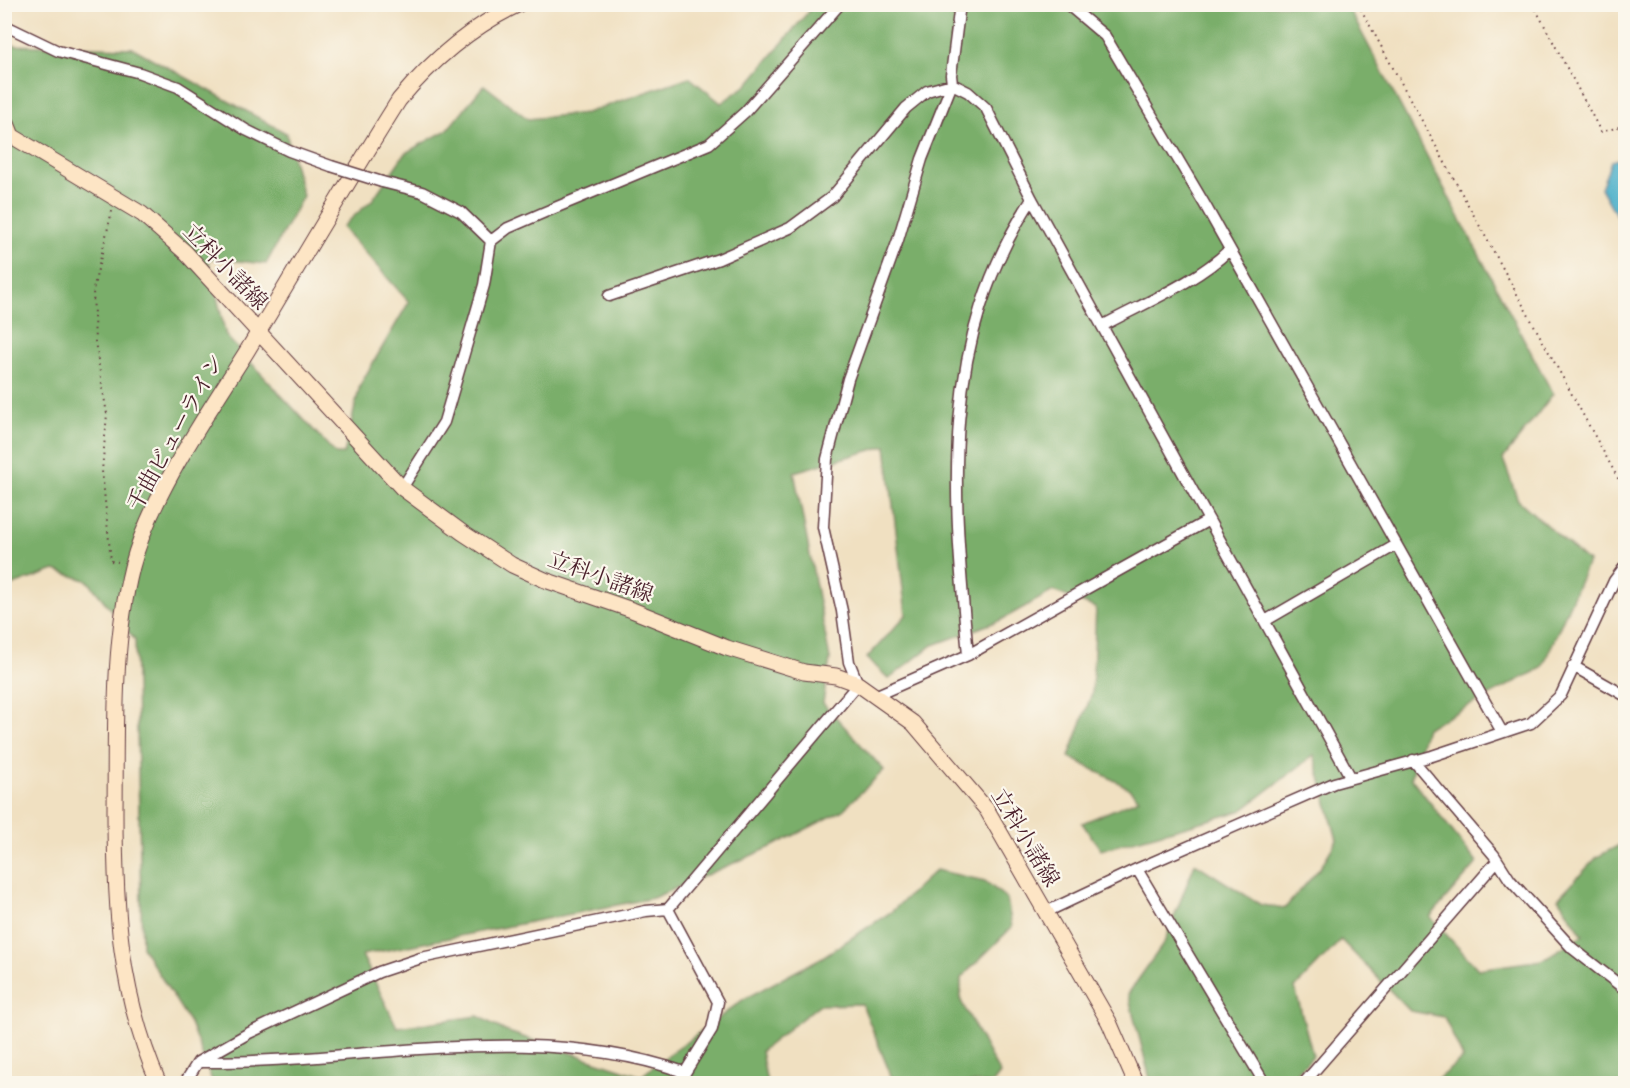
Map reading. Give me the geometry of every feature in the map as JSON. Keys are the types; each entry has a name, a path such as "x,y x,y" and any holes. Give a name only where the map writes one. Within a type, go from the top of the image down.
{"main road":[{"name":"千曲ビューライン","path":"159,1083 134,1012 122,962 117,908 116,693 122,624 132,566 143,534 183,455 399,100 426,68 453,45 479,26 519,4"},
{"name":"立科小諸線","path":"4,116 12,136 142,214 185,252 402,488 502,559 545,580 632,610 727,648 804,672 836,676 858,684 877,695 913,723 987,810 1109,1022 1136,1083"}],"street":[{"path":"402,488 444,422 484,285 491,241 508,228 710,144 745,112 840,4"},
{"path":"184,1083 198,1062 249,1033 379,972 421,958 646,911 669,909 858,684 849,662 842,611 823,527 827,459 848,379 898,240 922,159 952,84 951,75 961,16 960,4"},
{"path":"1067,4 1105,36 1502,732"},
{"path":"4,25 58,51 140,73 178,87 246,130 289,151 382,182 422,192 461,212 491,241"},
{"path":"609,296 719,259 790,228 832,196 906,108 927,91 952,84 968,92 986,108 1032,199 1351,778"},
{"path":"968,656 956,466 957,422 965,362 990,275 1015,225 1032,199"},
{"path":"1102,326 1192,276 1218,260 1229,250"},
{"path":"877,695 968,656 1209,520"},
{"path":"1264,621 1396,545"},
{"path":"1046,912 1137,869 1334,783 1531,723 1561,695 1614,581 1626,565"},
{"path":"1573,666 1626,696"},
{"path":"1413,760 1497,861 1510,880 1572,948 1626,990"},
{"path":"1302,1083 1497,861"},
{"path":"1137,869 1264,1083"},
{"path":"669,909 718,1002 712,1029 701,1050 678,1083"},
{"path":"198,1062 261,1062 398,1048 500,1045 606,1052 657,1062 684,1072"}],"path":[{"path":"1358,4 1626,493"},
{"path":"1533,4 1601,132 1626,125"},
{"path":"116,198 93,290 95,342 107,414 102,471 111,561 132,566"}],"green space":[{"path":"814,5 1347,5 1553,394 1503,459 1518,500 1588,562 1542,668 1426,728 1411,778 1477,863 1430,917 1478,969 1542,960 1583,935 1558,898 1597,857 1625,842 1625,1077 1621,1084 1433,1083 1463,1058 1444,1017 1410,1011 1341,940 1295,988 1313,1056 1287,1083 1151,1083 1128,994 1164,943 1195,863 1261,905 1285,908 1320,868 1337,840 1314,755 1241,811 1101,850 1082,823 1139,799 1127,787 1069,757 1092,693 1096,608 1053,591 1001,620 931,646 889,679 867,658 906,615 886,446 794,472 830,659 823,703 884,770 842,811 771,847 653,898 362,955 397,1027 478,1016 505,1031 641,1076 744,999 821,958 891,912 936,870 985,881 1007,899 1012,927 961,978 961,1001 1000,1074 993,1083 894,1083 862,1004 819,1005 761,1051 767,1083 213,1083 190,1023 142,947 135,640 88,581 55,570 5,588 5,45 133,48 286,133 303,196 266,264 208,258 226,336 336,454 344,454 360,385 409,302 342,227 373,199 405,153 447,130 484,85 528,119 586,113 689,77 721,103 747,85"}],"water":[{"path":"1626,157 1625,231 1601,188 1611,161"}]}
